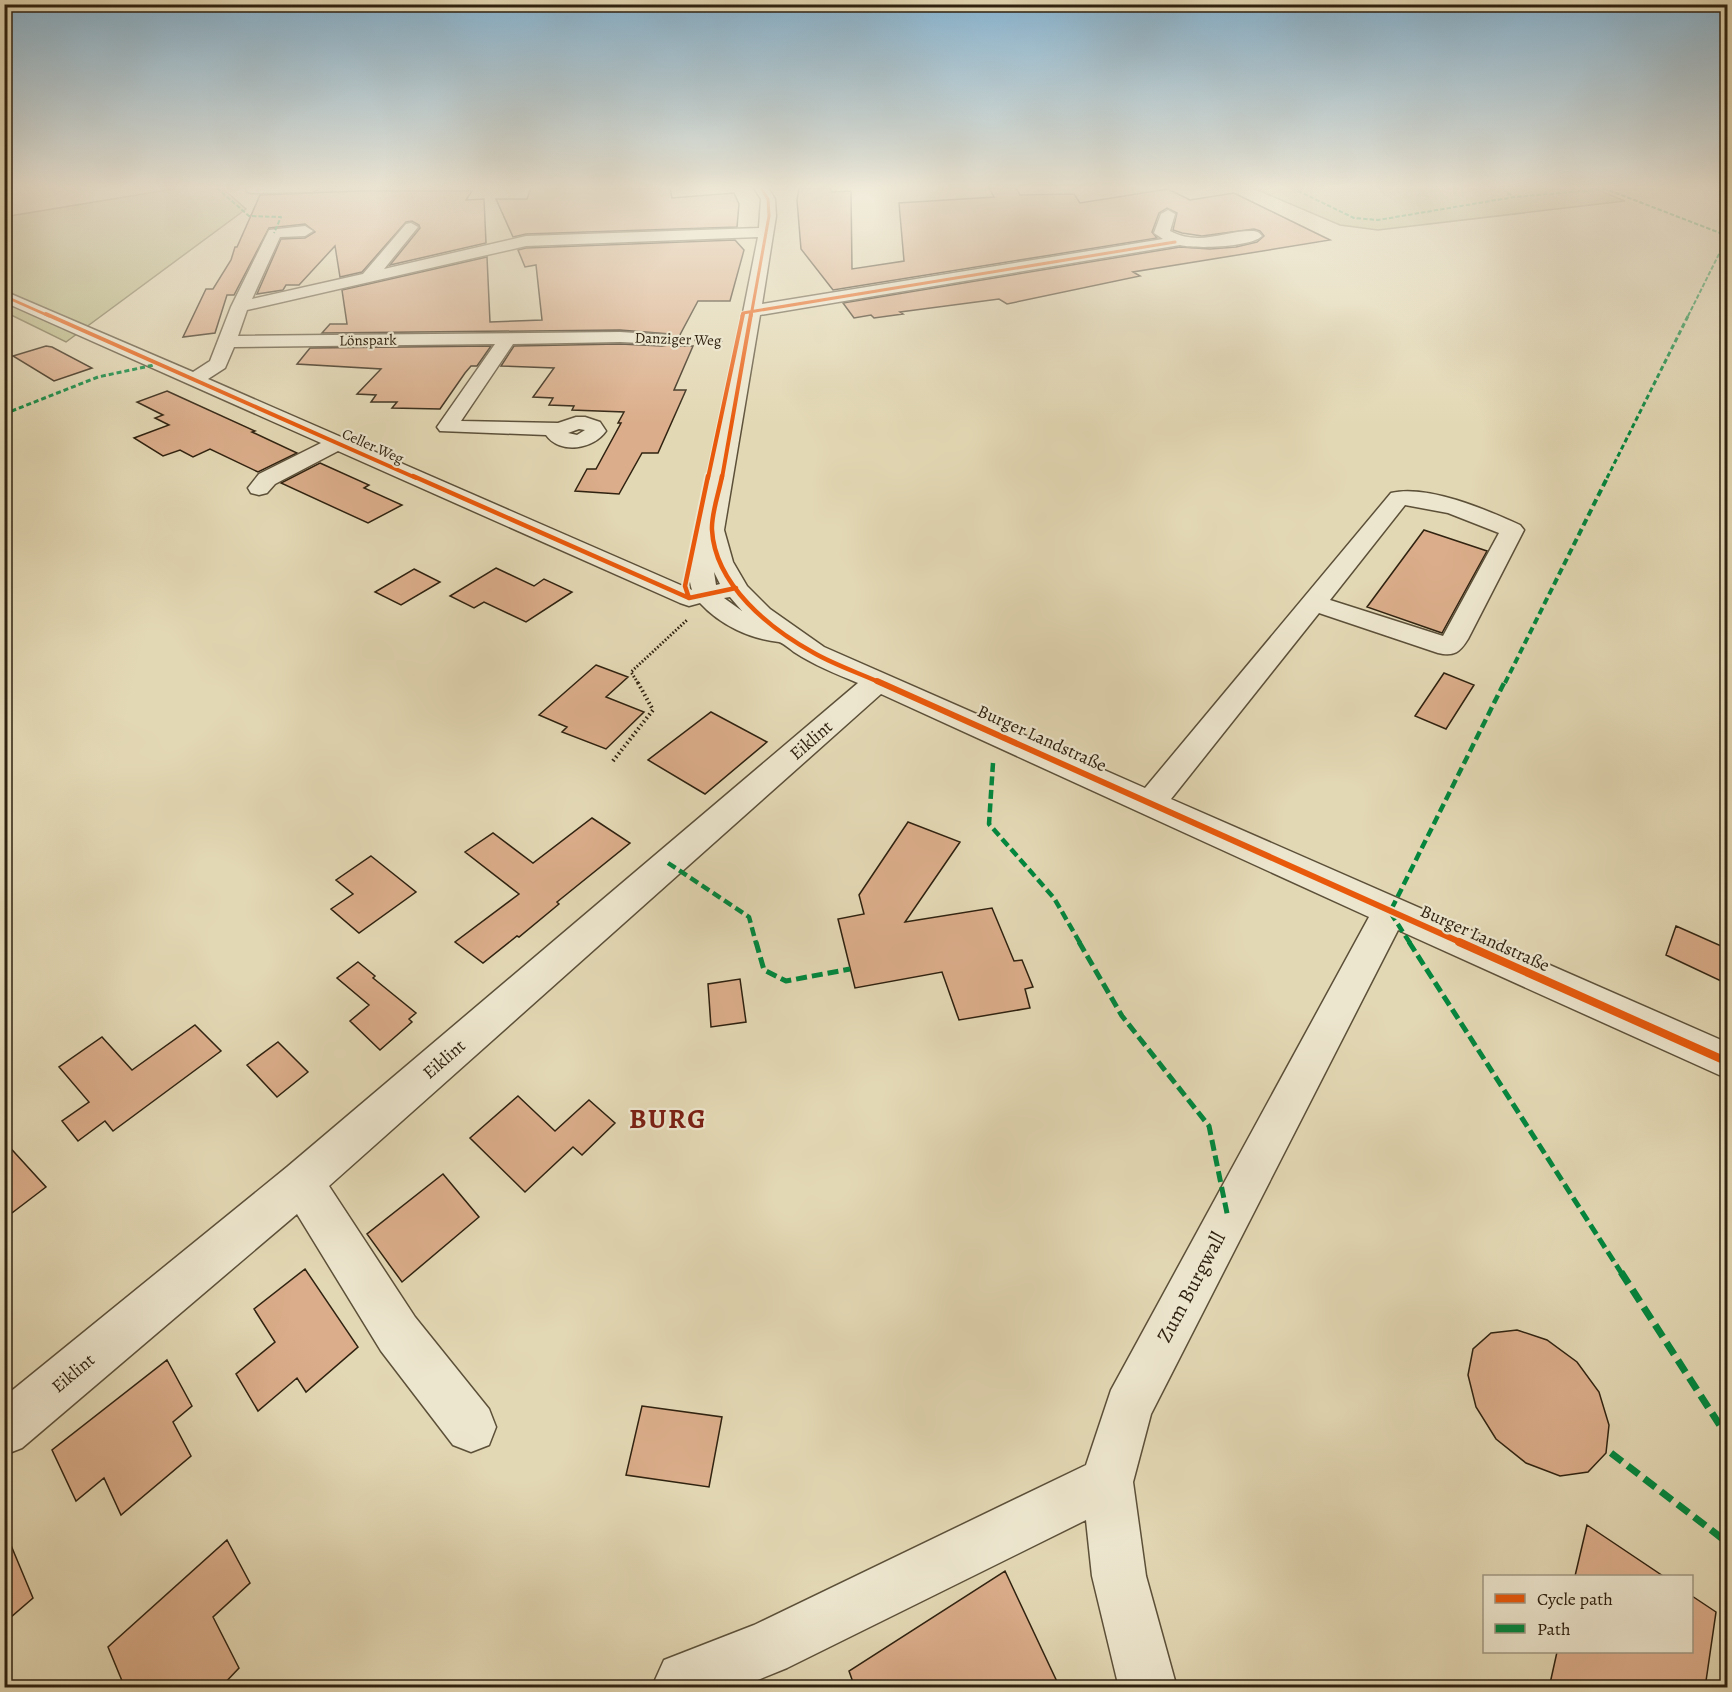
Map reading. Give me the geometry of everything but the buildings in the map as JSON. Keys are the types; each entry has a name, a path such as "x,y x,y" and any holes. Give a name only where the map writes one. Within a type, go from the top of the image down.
{"street":[{"path":"195,379 218,364 258,267"},
{"path":"369,277 377,267"},
{"path":"240,307 414,267"},
{"name":"Burger Landstraße","path":"760,267 712,531 722,563 736,588 769,623 814,653 1728,1062"},
{"path":"753,311 1022,267"},
{"name":"Celler Weg","path":"4,296 700,604 736,588"},
{"name":"Lönspark","path":"228,342 620,337"},
{"name":"Danziger Weg","path":"620,337 662,339"},
{"path":"508,338 447,427 560,429"},
{"path":"259,488 267,479 338,444"},
{"path":"1150,804 1314,603 1400,498 1414,498 1490,519 1512,530 1455,639 1448,647 1314,603"},
{"path":"712,531 701,576 700,604 814,653"},
{"name":"Eiklint","path":"4,1430 302,1182 878,681"},
{"name":"Zum Burgwall","path":"1148,1688 1119,1576 1107,1482 1128,1407 1390,912"},
{"path":"302,1182 398,1334 471,1427"},
{"path":"684,1680 767,1648 1107,1482"}],"path":[{"path":"613,761 653,710 631,672 700,604"}],"green space":[{"path":"5,267 168,267 66,342 5,312"}],"marked path":[{"path":"1713,267 1390,912 1728,1438"},
{"path":"4,414 98,377 117,371 154,365"},
{"path":"993,763 989,824 1054,898 1122,1016 1209,1126 1228,1218"},
{"path":"668,863 749,917 764,970 786,981 850,969"},
{"path":"1611,1453 1728,1543"}],"cycle path":[{"path":"760,267 712,530 728,577 748,603 760,614 814,653 1728,1062"},
{"path":"689,598 685,586 743,313 1023,267"},
{"path":"4,296 689,598 736,588"}],"district":[{"name":"BURG","path":"668,1119"}]}
